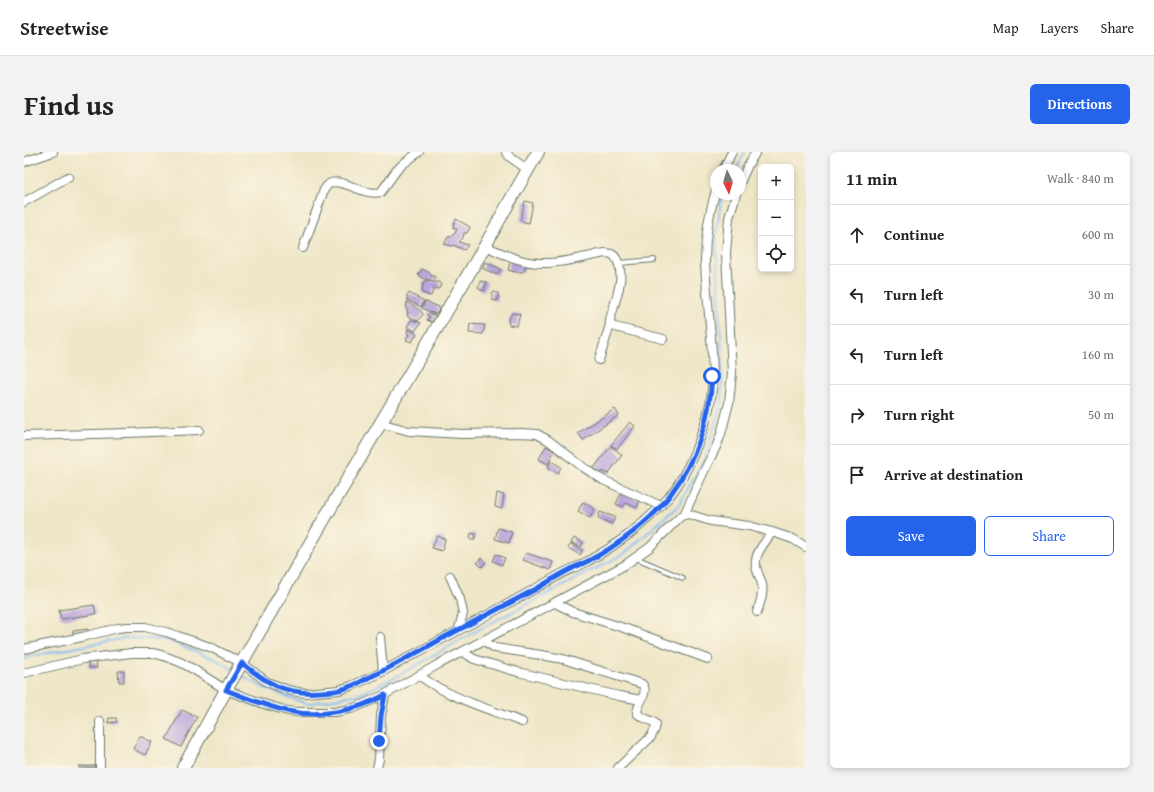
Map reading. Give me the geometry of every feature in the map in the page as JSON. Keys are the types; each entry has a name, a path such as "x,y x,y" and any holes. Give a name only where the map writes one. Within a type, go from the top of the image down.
{"main road":[{"path":"183,768 323,521 485,246 538,152"}],"street":[{"path":"24,162 53,152"},
{"path":"303,248 324,190 330,183 341,183 372,194 381,192 402,164 419,152"},
{"path":"506,152 510,157 528,170"},
{"path":"726,164 732,152"},
{"path":"746,170 756,152"},
{"path":"24,202 68,177"},
{"path":"24,649 118,628 145,628 166,632 210,647 273,685 306,693 339,690 383,671 619,542 645,522 670,496 693,456 706,419 710,403 713,366 705,246 709,214 713,200"},
{"path":"684,515 721,434 729,403 732,373 726,253 729,218 734,200"},
{"path":"485,246 502,254 532,262 544,263 610,253 614,254 621,271 620,280 610,319 610,325 599,360"},
{"path":"610,325 663,339"},
{"path":"380,423 409,431 462,434 537,434 548,440 602,480 661,506"},
{"path":"24,436 198,430"},
{"path":"24,673 83,659 131,653 147,653 161,655 180,662 267,705 288,711 310,713 335,712 364,705 385,695 439,664 625,565 650,547 681,516 688,514 716,522 749,526 793,539 806,547"},
{"path":"757,612 763,587 757,569 756,559 772,532"},
{"path":"450,576 460,599 463,613 459,629"},
{"path":"555,603 573,612 624,628 708,658"},
{"path":"380,637 383,671"},
{"path":"484,640 495,648 563,659 642,684 645,691 638,706 637,714 654,722 656,724 655,729 651,737 618,768"},
{"path":"463,652 474,659 518,672 618,696 641,700"},
{"path":"420,676 455,697 522,722"},
{"path":"377,768 379,759 381,716 385,695"},
{"path":"100,721 100,768"}],"lane":[{"path":"619,263 654,260"},
{"path":"635,558 684,578"}],"building":[{"path":"525,201 533,203 529,223 520,221"},
{"path":"456,219 470,227 467,233 464,233 463,238 459,242 468,245 464,250 453,245 444,244 448,237 451,237 457,229 453,228"},
{"path":"512,261 526,264 523,272 508,270 510,262"},
{"path":"485,262 501,269 497,275 482,268"},
{"path":"422,269 430,273 431,276 435,276 435,280 433,281 418,275"},
{"path":"426,280 439,282 441,285 439,289 434,288 431,296 422,293 423,284"},
{"path":"480,281 487,282 484,291 478,287"},
{"path":"493,292 498,293 498,300 492,300"},
{"path":"409,293 424,301 421,307 407,300"},
{"path":"425,301 439,307 438,312 435,314 422,308"},
{"path":"407,302 423,314 418,321 407,316"},
{"path":"429,313 436,316 432,322 427,320 430,317 427,315"},
{"path":"512,313 520,314 517,326 509,325 508,321"},
{"path":"411,320 421,323 415,331 407,327"},
{"path":"470,324 485,325 483,334 469,333"},
{"path":"408,329 417,334 412,342 406,340 409,334 407,332"},
{"path":"615,409 619,415 583,440 578,433"},
{"path":"630,422 635,426 617,449 611,445"},
{"path":"546,446 554,451 548,464 539,459"},
{"path":"611,446 622,455 608,474 603,471 599,475 593,469"},
{"path":"551,461 561,467 558,473 548,467"},
{"path":"622,492 640,500 637,508 626,503 623,507 616,504"},
{"path":"497,493 504,495 502,509 495,507"},
{"path":"583,502 595,509 590,518 578,511"},
{"path":"600,512 615,517 612,524 598,518"},
{"path":"498,528 512,532 509,543 495,539"},
{"path":"471,533 476,534 475,539 470,539"},
{"path":"437,536 445,539 442,551 432,548"},
{"path":"574,538 583,542 581,547 571,543"},
{"path":"571,544 582,550 580,555 568,548"},
{"path":"526,553 553,562 550,570 523,560"},
{"path":"496,554 505,558 502,565 493,561"},
{"path":"481,558 486,562 482,567 477,563"},
{"path":"94,605 96,614 61,619 59,610"},
{"path":"88,629 88,634 73,636 73,631"},
{"path":"96,662 97,668 89,668 88,663"},
{"path":"118,671 124,671 124,682 119,682"},
{"path":"182,710 197,717 181,747 166,739"},
{"path":"109,718 116,718 117,722 108,723"},
{"path":"140,736 152,742 145,755 133,749"},
{"path":"79,766 98,766 97,768 79,768"}],"waterway":[{"path":"739,164 745,152"},
{"path":"239,674 262,687 307,704 360,694 394,678 487,625 624,554 679,505 705,457 722,401 722,359 716,235 722,200"},
{"path":"24,659 32,656 125,638 167,640 217,660 232,669"}],"route":[{"path":"379,741 381,716 385,695 354,708 335,712 310,713 288,711 226,690 242,663 267,682 288,690 306,693 339,690 351,686 378,674 459,629 490,614 540,587 571,568 588,561 619,542 645,522 661,506 670,496 684,473 698,445 706,419 710,403 712,376"}]}
